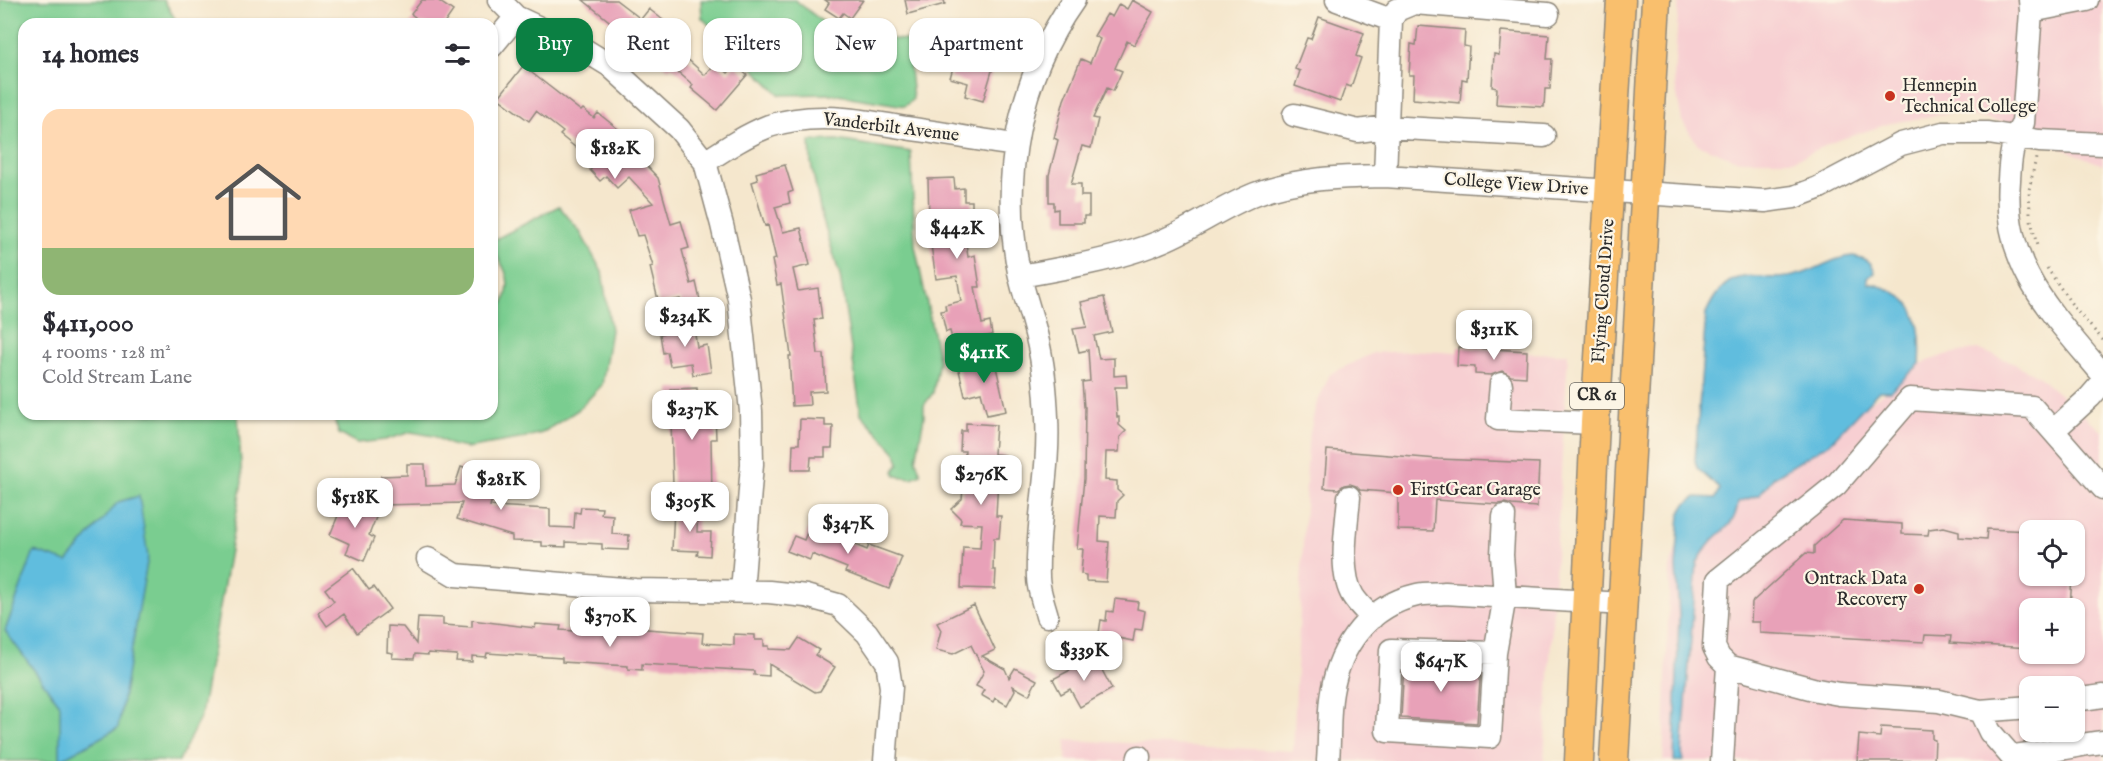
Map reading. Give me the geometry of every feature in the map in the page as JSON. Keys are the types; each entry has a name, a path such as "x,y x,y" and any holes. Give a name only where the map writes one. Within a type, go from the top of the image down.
{"main road":[{"name":"Flying Cloud Drive","path":"1579,761 1595,423 1621,0"},
{"name":"Flying Cloud Drive","path":"1614,761 1656,0"}],"street":[{"path":"499,0 516,17 578,46 609,65 679,129 705,162 739,299 751,411 752,464 742,592"},
{"path":"1047,616 1037,579 1048,422 1045,381 1039,344 1020,276 1011,204 1015,144 1027,96 1048,43 1074,0"},
{"path":"1337,0 1390,20"},
{"path":"2088,0 2031,6 2023,123 2015,137 2010,159 2007,201 2010,228 2018,256 2049,310 2103,375"},
{"path":"1385,176 1390,20 1397,10 1414,3 1476,4 1548,14"},
{"path":"498,39 516,17"},
{"path":"1294,115 1358,131 1387,127 1544,136"},
{"name":"Vanderbilt Avenue","path":"705,162 744,137 770,126 822,117 850,118 1015,144"},
{"name":"College View Drive","path":"1020,276 1125,254 1185,231 1236,202 1256,194 1289,184 1337,177 1385,176 1765,201 1794,197 1818,188 1901,144 1943,133 1988,133 2039,141 2103,144"},
{"path":"2054,430 2103,382"},
{"path":"1501,384 1498,419 1595,423"},
{"path":"2019,709 1980,711 1939,701 1839,694 1728,666 1719,657 1714,647 1718,580 1836,485 1910,399 2032,407 2103,489"},
{"path":"1349,497 1346,580 1353,595 1372,618"},
{"path":"1495,653 1391,650 1387,731 1490,737 1495,653 1505,596 1502,555 1504,516"},
{"path":"428,559 455,575 635,590 806,596 838,605 867,633 887,662 891,687 885,761"},
{"path":"1329,756 1331,694 1338,666 1349,641 1390,604 1418,595 1445,593 1623,604"},
{"path":"1722,761 1728,666"},
{"path":"2085,698 2103,696"},
{"path":"1980,711 1990,732 2011,756 2039,754 2103,742"}],"path":[{"path":"2038,246 2030,215 2030,190 2039,141"},
{"path":"2046,266 2075,309 2103,340"}],"shaded area":[{"name":"Hennepin Technical College","path":"1679,0 2103,0 2103,165 2046,142 2008,123 1952,113 1891,123 1836,141 1794,160 1737,160 1697,144 1682,121 1674,79"},
{"path":"1977,349 2009,361 2038,376 2103,432 2103,761 1663,761 1670,567 1681,535 1862,409 1920,364 1945,355"},
{"path":"1409,351 1568,354 1544,761 1066,761 1066,740 1293,751 1308,443 1315,408 1330,374 1373,353"}],"green space":[{"path":"0,0 164,0 174,18 18,18 18,420 238,420 242,482 201,715 179,761 0,761"},
{"path":"701,0 795,0 818,18 814,18 814,72 897,72 897,39 907,40 913,99 905,106 832,94 780,95 757,72 802,72 802,18 702,18"},
{"path":"837,140 911,152 915,246 939,361 933,393 924,405 916,460 921,474 912,478 896,476 894,471 899,463 896,453 861,414 840,276 821,213 811,163 810,141"},
{"path":"559,206 580,232 602,272 611,330 602,385 578,410 542,433 519,439 466,448 451,445 434,436 411,432 385,440 357,443 339,434 336,420 498,420 498,311 504,303 508,284 505,271 498,258 498,238"}],"water":[{"path":"1853,256 1864,259 1872,265 1875,273 1868,277 1868,283 1897,294 1913,311 1920,334 1920,364 1890,391 1879,391 1830,443 1774,477 1759,495 1738,502 1731,523 1702,554 1697,563 1682,753 1684,761 1674,761 1679,616 1676,567 1680,514 1686,504 1696,497 1716,498 1720,489 1697,468 1695,461 1706,313 1716,295 1726,284 1737,278 1786,277 1808,272 1839,259"},
{"path":"139,496 148,557 118,728 60,760 60,705 5,631 34,551 67,562 118,502"}],"building":[{"path":"422,0 437,0 453,11 448,18 414,18 411,14"},
{"path":"583,0 616,0 640,18 605,18"},
{"path":"825,0 863,0 850,18 843,13 839,18 825,9 829,3"},
{"path":"905,0 944,0 945,4 908,14"},
{"path":"1132,0 1153,12 1134,45 1127,41 1115,68 1122,71 1113,91 1107,88 1093,118 1098,119 1091,148 1082,146 1071,184 1081,184 1081,196 1089,196 1089,216 1084,216 1084,223 1058,223 1058,209 1054,210 1054,202 1049,202 1049,175 1058,140 1054,138 1064,100 1081,59 1090,63 1100,39 1094,36 1107,14 1112,17 1119,4 1127,9"},
{"path":"649,9 661,18 642,18"},
{"path":"1319,17 1364,33 1356,56 1361,58 1351,87 1346,85 1340,102 1295,86 1300,71 1295,69 1307,38 1311,39"},
{"path":"1418,26 1465,30 1464,46 1469,47 1467,80 1462,79 1460,103 1413,99 1414,75 1409,75 1411,44 1416,45"},
{"path":"1501,31 1549,35 1547,59 1552,59 1550,89 1545,89 1544,107 1496,104 1497,88 1492,87 1494,54 1499,55"},
{"path":"691,62 705,75 708,72 743,72 747,75 717,110 691,88 693,85 678,72 691,72"},
{"path":"518,72 531,72 581,111 583,109 594,118 598,113 628,137 648,159 644,163 658,178 671,224 681,221 689,248 682,250 691,284 696,282 702,309 683,313 680,299 659,304 650,267 653,266 643,235 637,236 629,210 653,203 629,177 617,188 606,176 600,181 590,170 596,164 560,135 563,132 536,111 529,121 498,98"},
{"path":"952,72 992,72 983,101 965,96 968,83 950,78"},
{"path":"785,165 793,191 788,193 790,203 775,207 783,232 801,228 810,265 793,269 798,291 818,288 822,319 814,320 818,354 824,354 826,391 809,392 810,405 792,406 789,356 791,356 781,284 777,285 772,260 776,259 768,225 765,226 752,182 758,180 756,173"},
{"path":"954,178 955,189 964,188 964,201 972,201 972,229 964,230 968,257 975,255 980,287 975,287 982,324 990,322 992,335 953,343 950,331 946,332 941,311 946,310 945,305 961,301 957,276 936,279 931,245 947,242 946,219 929,219 928,179"},
{"path":"1104,297 1112,332 1094,336 1099,359 1114,358 1114,376 1126,375 1127,387 1115,387 1119,425 1126,431 1120,437 1119,452 1106,452 1105,480 1117,481 1117,490 1123,495 1117,501 1116,517 1100,516 1099,541 1109,542 1106,582 1086,581 1086,575 1081,574 1083,549 1077,549 1084,479 1085,407 1082,382 1090,381 1088,350 1079,352 1073,329 1087,327 1081,302"},
{"path":"693,322 697,347 707,345 711,372 693,375 691,363 670,366 667,352 663,353 660,334 666,333 665,326"},
{"path":"1458,347 1527,351 1526,377 1511,376 1502,371 1491,375 1475,374 1475,367 1457,366"},
{"path":"994,358 1006,411 987,415 981,392 965,396 958,366"},
{"path":"697,388 698,402 710,402 710,413 715,413 716,439 711,439 712,497 695,498 694,484 673,485 670,389"},
{"path":"800,419 825,420 825,426 833,426 832,448 825,448 825,457 811,457 810,470 792,470 793,444 799,444"},
{"path":"966,423 996,425 994,454 1005,455 1004,478 998,478 996,516 1001,516 999,538 994,538 995,589 961,588 963,547 980,548 982,524 960,523 961,519 951,509 962,499 963,489 983,490 985,464 964,463 965,451 960,451 961,431 966,431"},
{"path":"1327,450 1438,459 1539,463 1537,507 1435,500 1433,531 1398,530 1398,493 1360,490 1350,484 1338,489 1324,488"},
{"path":"407,464 425,464 426,486 455,485 461,467 474,471 471,482 495,490 490,506 550,509 550,527 574,528 575,512 580,513 581,507 602,508 601,514 613,515 612,534 629,535 628,550 602,549 602,544 566,542 566,547 542,546 542,542 512,541 512,536 457,519 462,503 382,505 381,476 407,475"},
{"path":"344,501 377,515 369,535 374,538 364,561 346,553 350,544 330,535"},
{"path":"674,508 698,509 697,532 711,532 710,556 697,555 698,551 672,550"},
{"name":"Ontrack Data Recovery","path":"1843,520 1902,524 1902,534 1928,535 1929,529 1944,527 1959,531 1959,537 1986,539 1987,529 2019,530 2019,586 2071,586 2071,598 2019,598 2019,647 1950,643 1951,636 1925,635 1924,642 1760,633 1760,622 1751,622 1752,602 1806,553 1814,554 1814,546"},
{"path":"818,522 841,532 839,538 867,550 869,545 902,557 889,589 845,572 847,568 812,554 810,560 787,551 794,536 804,540 810,525 816,528"},
{"path":"353,568 369,590 374,587 390,609 357,633 344,614 327,626 318,613 334,601 325,589"},
{"path":"1115,599 1138,602 1137,609 1145,611 1142,630 1135,629 1133,641 1118,638 1116,649 1097,646 1101,620 1106,621 1107,611 1113,612"},
{"path":"974,605 995,650 982,656 1005,669 1009,678 1015,668 1037,680 1029,695 1013,686 1015,690 1007,705 995,698 993,702 981,695 984,690 976,686 984,671 971,645 953,654 936,650 941,630 937,623"},
{"path":"418,617 443,618 443,625 472,627 472,620 535,628 536,624 561,626 560,630 588,632 589,625 703,633 702,643 734,645 734,634 755,635 755,640 764,640 764,646 769,646 769,649 791,650 799,638 819,650 815,655 835,667 820,691 815,692 769,664 769,676 754,675 754,671 642,664 642,670 628,669 628,666 562,662 562,658 487,653 486,657 472,656 472,662 456,661 457,655 428,653 428,655 415,654 414,659 392,658 393,653 387,652 388,626 403,627 416,644"},
{"path":"1095,657 1112,689 1080,707 1070,689 1061,694 1053,679"},
{"path":"1404,664 1481,666 1477,723 1401,718"},
{"path":"1881,727 1932,730 1932,739 1935,740 1934,761 1857,761 1859,735 1880,737"}],"place":[{"name":"Hennepin Technical College","path":"1890,96"},
{"name":"FirstGear Garage","path":"1398,490"},
{"name":"Ontrack Data Recovery","path":"1919,589"}]}
